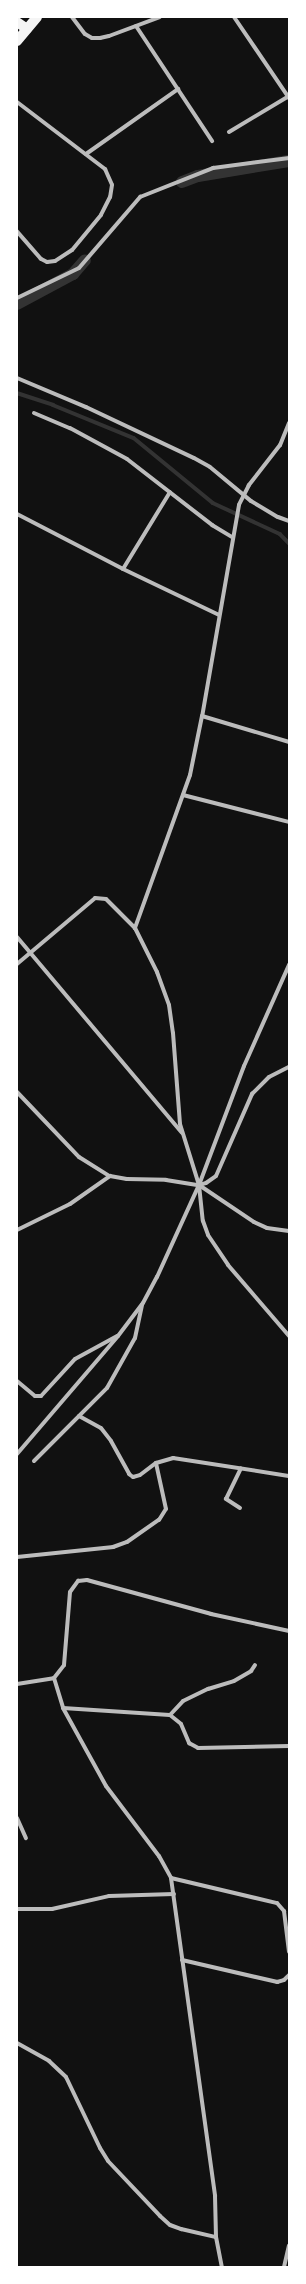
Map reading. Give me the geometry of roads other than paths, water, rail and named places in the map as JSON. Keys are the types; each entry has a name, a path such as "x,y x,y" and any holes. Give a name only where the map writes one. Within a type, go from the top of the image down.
{"main road":[{"path":"17,41 37,17"},
{"path":"17,22 27,29"}],"street":[{"path":"72,17 86,34 92,38 109,36 160,17"},
{"path":"229,132 289,97 234,17"},
{"path":"136,26 212,141"},
{"path":"86,154 178,89"},
{"path":"17,102 105,169 112,185 110,197 101,215 72,250 55,261 47,262 36,255 17,231"},
{"path":"17,298 79,268 140,197 213,168 289,158"},
{"path":"17,378 86,406 194,458 210,467 243,494 266,510 289,521"},
{"path":"34,413 70,428 111,449 212,525 232,537"},
{"path":"135,928 183,795 195,756 234,524 239,505 243,494 274,454 289,423"},
{"path":"123,569 170,492"},
{"path":"17,514 123,569 219,615"},
{"path":"202,716 289,742"},
{"path":"183,795 289,822"},
{"path":"17,964 95,898 106,900 135,928 158,972 169,1005 174,1040 178,1107 184,1134 199,1184 203,1220 216,1248 289,1336"},
{"path":"17,937 184,1134"},
{"path":"17,1454 118,1336 143,1303 157,1277 199,1184 244,1066 289,965"},
{"path":"17,1092 80,1157 110,1176 127,1179 166,1180 199,1184 212,1180 216,1176 252,1094 259,1085 269,1077 289,1067"},
{"path":"17,1230 70,1204 110,1176"},
{"path":"199,1184 254,1222 267,1228 289,1231"},
{"path":"34,1461 107,1388 135,1338 143,1303"},
{"path":"17,1381 34,1396 41,1396 75,1359 118,1336"},
{"path":"79,1416 101,1428 111,1441 131,1476 140,1475 156,1463 173,1458 289,1476"},
{"path":"17,1557 113,1547 127,1542 164,1515 166,1503 156,1463"},
{"path":"240,1508 226,1499 242,1468"},
{"path":"17,1684 54,1678 64,1665 70,1592 78,1581 87,1580 211,1614 289,1631"},
{"path":"170,1715 183,1701 208,1689 234,1681 251,1671 255,1665"},
{"path":"54,1678 63,1708 106,1786 159,1856 171,1878 215,2196 216,2237 222,2267"},
{"path":"63,1708 170,1715 181,1724 189,1743 198,1748 289,1746"},
{"path":"17,1818 26,1838"},
{"path":"171,1878 272,1901 281,1907 285,1918 289,1952"},
{"path":"17,1909 52,1909 109,1896 174,1894"},
{"path":"182,1960 277,1982 288,1976"},
{"path":"17,2043 49,2061 66,2078 100,2148 108,2161 160,2216 170,2225 216,2237"},
{"path":"284,2267 289,2246"}],"waterway":[{"path":"182,182 198,176 289,161"},
{"path":"17,304 73,274 85,260"},
{"path":"17,393 53,405 134,438 213,503 280,534 289,543"}]}
